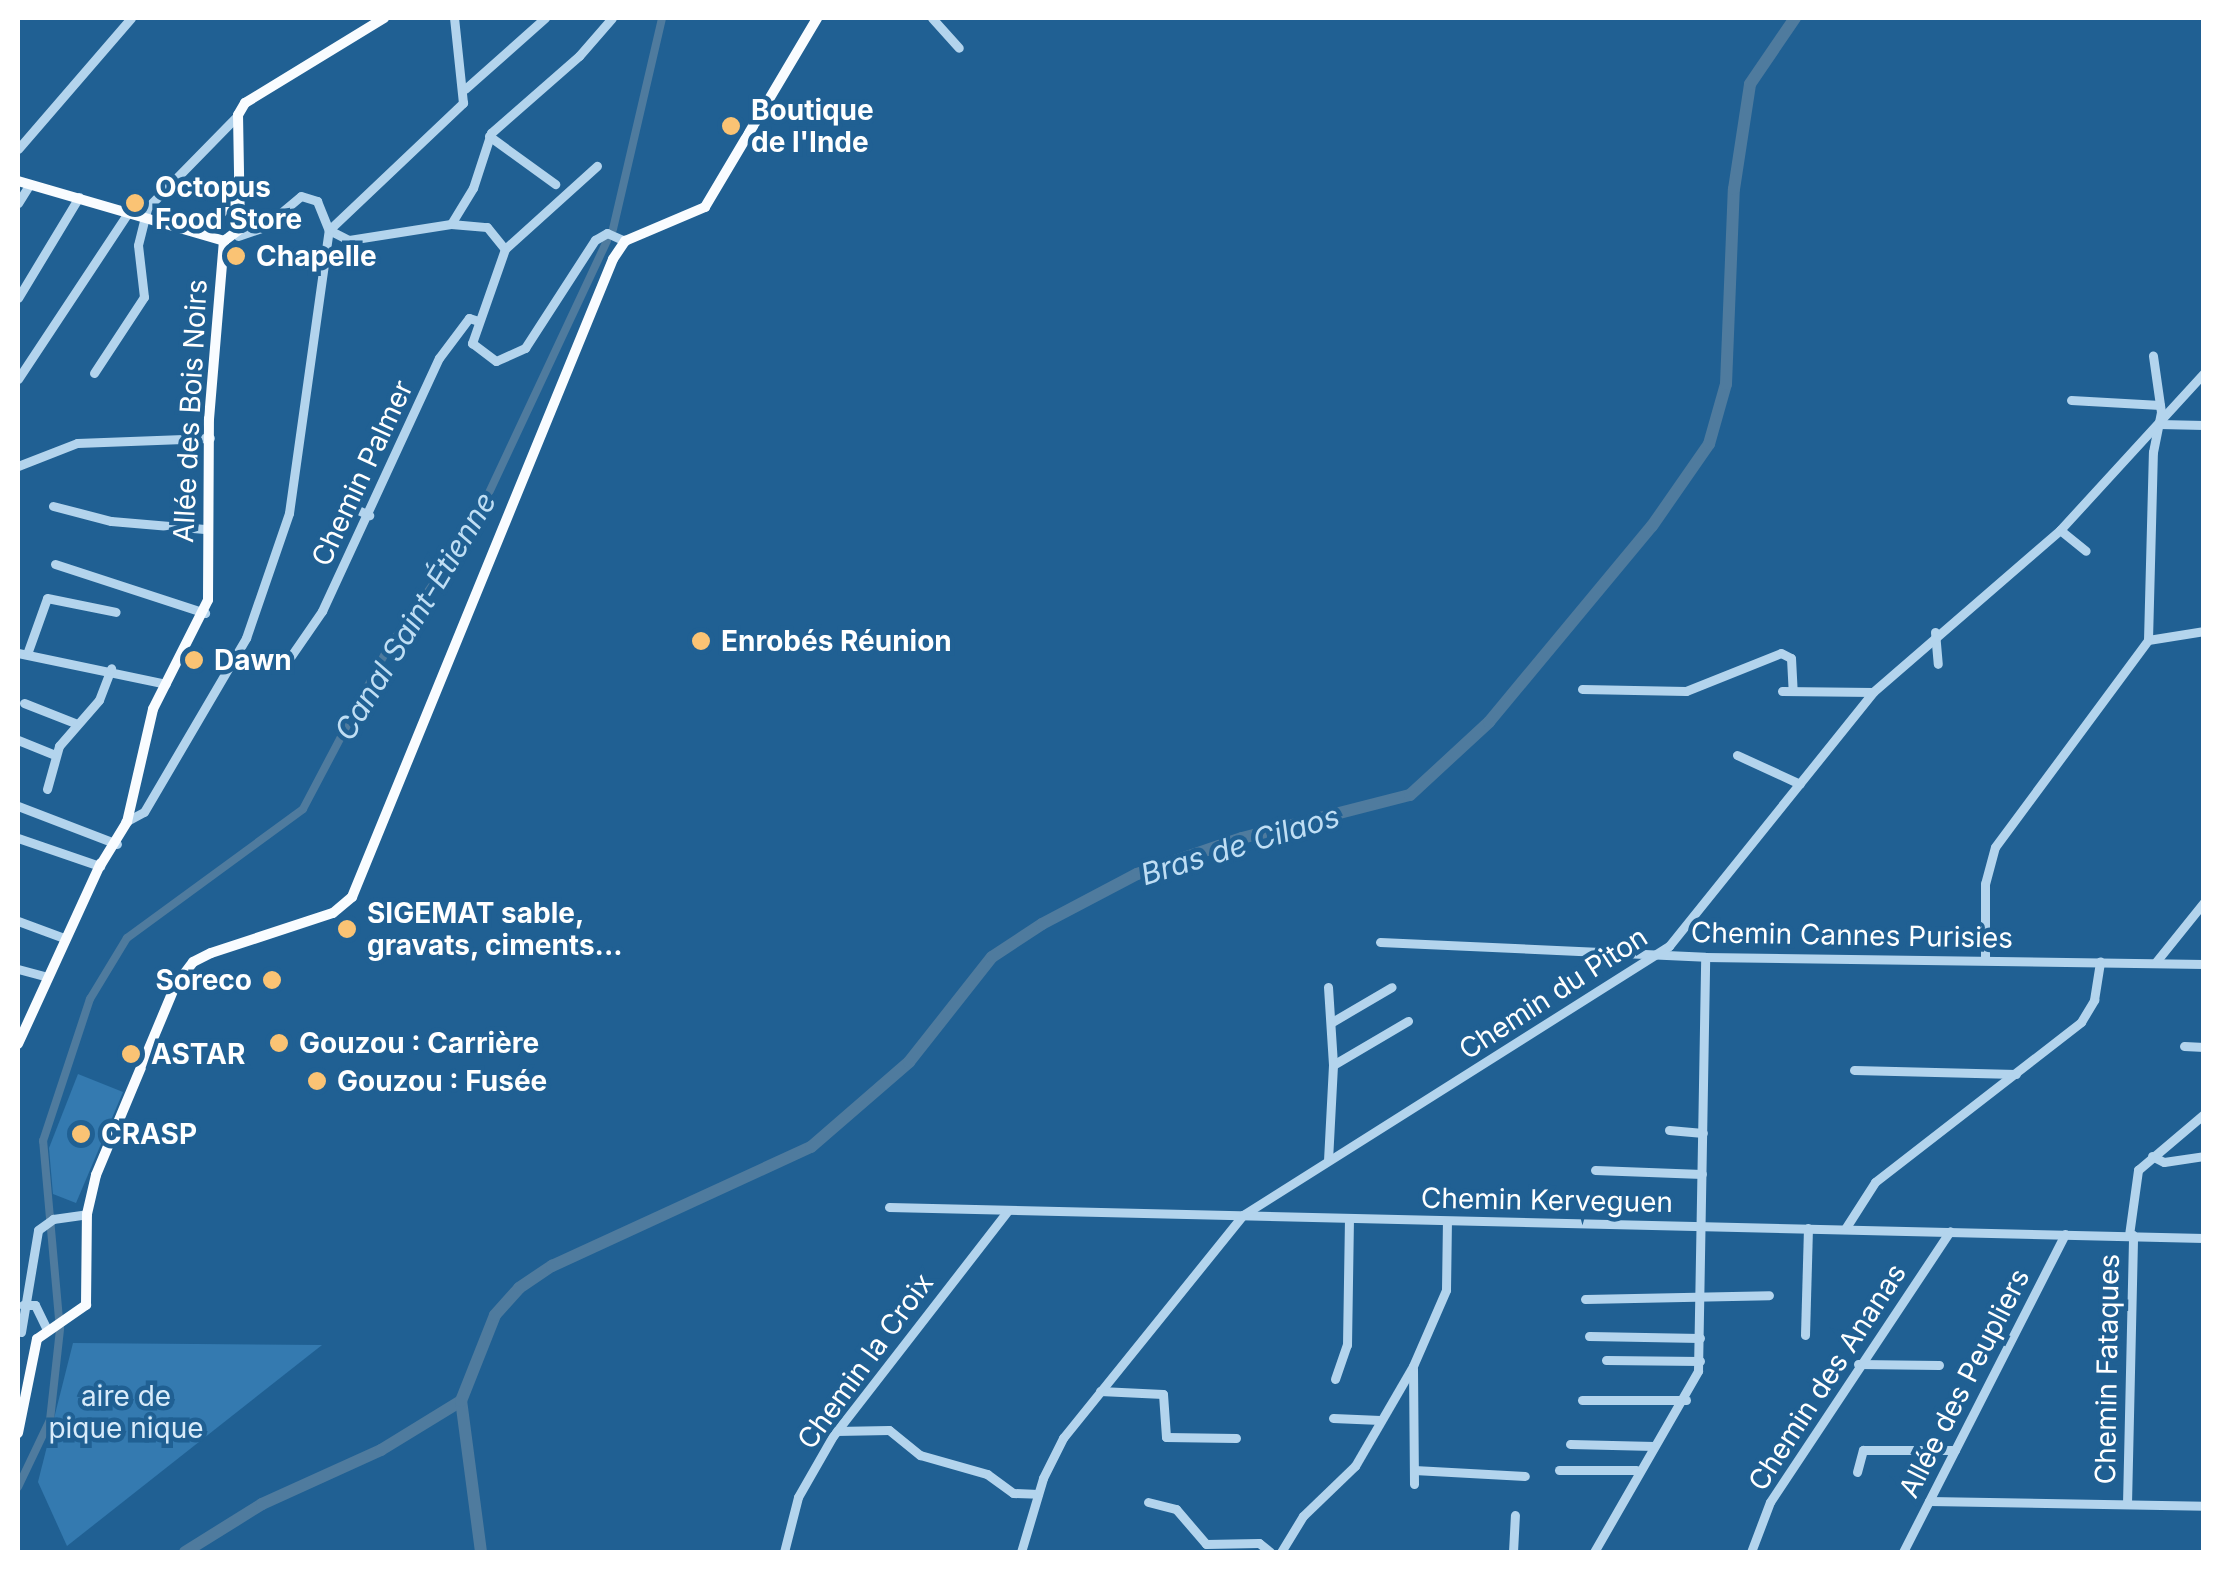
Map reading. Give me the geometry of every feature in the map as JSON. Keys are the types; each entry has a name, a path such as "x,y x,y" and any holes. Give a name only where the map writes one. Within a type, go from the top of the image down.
{"main road":[{"path":"238,226 236,194 242,163 238,115 262,88 320,61 384,18"},
{"path":"18,1434 36,1339 48,1327 63,1323 86,1305 87,1214 96,1175 182,975 211,952 333,913 352,896 625,240 705,207 818,18"},
{"path":"24,183 219,238 238,226"},
{"path":"190,228 218,218 236,194"},
{"path":"218,218 238,226"},
{"name":"Allée des Bois Noirs","path":"18,1044 64,938 125,822 148,723 202,612 207,583 205,528 218,218"}],"street":[{"path":"18,149 130,18"},
{"path":"125,822 140,818 198,724 262,598 290,513 329,230 460,106 465,89 454,18"},
{"path":"465,89 545,18"},
{"path":"451,224 472,188 490,136 612,18"},
{"path":"932,18 959,48"},
{"path":"94,373 144,297 138,246 148,208 182,167 238,115"},
{"path":"490,136 555,184"},
{"path":"597,166 505,249 478,320 476,350 496,361 514,358 594,240 614,233 625,240"},
{"path":"18,203 24,183"},
{"path":"238,226 257,230 293,200 308,196 329,230 358,242 451,224 487,227 505,249"},
{"path":"18,298 79,197"},
{"path":"18,379 129,212"},
{"name":"Chemin Palmer","path":"291,656 322,611 439,358 469,318 478,320"},
{"path":"1985,958 1985,884 1994,847 2148,640 2160,405 2153,356"},
{"name":"Chemin du Piton","path":"1020,1552 1038,1494 1064,1438 1244,1215 1657,955 1873,692 1936,632 2060,530 2204,373"},
{"path":"2072,400 2160,405"},
{"path":"2158,424 2204,425"},
{"path":"18,466 77,443 210,438"},
{"path":"342,503 369,515"},
{"path":"52,506 110,521 205,528"},
{"path":"2060,530 2086,551"},
{"path":"55,564 202,612"},
{"path":"116,612 47,598 22,654 111,668 166,684"},
{"path":"1936,632 1938,664"},
{"path":"2148,640 2204,632"},
{"path":"1582,689 1686,691 1781,653 1790,658 1788,691 1873,692"},
{"path":"47,788 55,755 75,722 99,700 111,668"},
{"path":"24,704 75,722"},
{"path":"18,740 55,755"},
{"path":"1738,755 1800,784"},
{"path":"18,806 115,842"},
{"path":"18,838 100,866"},
{"path":"2155,963 2204,902"},
{"path":"18,921 64,938"},
{"name":"Chemin Cannes Purisies","path":"1380,942 1705,958 1985,958 2204,964"},
{"path":"1594,1552 1636,1470 1686,1400 1700,1361 1705,958"},
{"path":"1845,1229 1875,1182 2018,1074 2089,1012 2100,961"},
{"path":"18,969 46,978"},
{"path":"1328,988 1333,1064 1328,1160"},
{"path":"1332,1022 1392,988"},
{"path":"1333,1064 1408,1021"},
{"path":"2184,1046 2204,1047"},
{"path":"1854,1070 2018,1074"},
{"path":"2204,1114 2152,1156 2164,1162 2204,1156"},
{"path":"1668,1130 1703,1132"},
{"name":"Chemin Fataques","path":"2127,1504 2131,1235 2136,1174 2152,1156"},
{"path":"1595,1170 1702,1174"},
{"name":"Chemin Kerveguen","path":"890,1207 2204,1238"},
{"name":"Chemin la Croix","path":"784,1552 798,1497 836,1431 1008,1210"},
{"path":"21,1332 28,1261 42,1224 87,1214"},
{"path":"1335,1379 1347,1345 1348,1218"},
{"path":"1282,1552 1303,1516 1355,1466 1413,1366 1446,1290 1447,1220"},
{"path":"1806,1335 1808,1228"},
{"name":"Chemin des Ananas","path":"1751,1552 1770,1502 1858,1364 1950,1231"},
{"name":"Allée des Peupliers","path":"1903,1552 2064,1234"},
{"path":"1585,1298 1769,1294"},
{"path":"23,1305 35,1305 48,1327"},
{"path":"1590,1336 1700,1338"},
{"path":"1606,1360 1700,1361"},
{"path":"1858,1364 1939,1365"},
{"path":"1413,1366 1414,1484"},
{"path":"1100,1391 1164,1394 1166,1437 1236,1438"},
{"path":"1582,1400 1686,1400"},
{"path":"1333,1418 1380,1420"},
{"path":"836,1431 889,1430 920,1455 987,1474 1013,1493 1038,1494"},
{"path":"1570,1444 1654,1446"},
{"path":"1858,1472 1863,1450 1955,1450"},
{"path":"1414,1470 1526,1476"},
{"path":"1559,1470 1636,1470"},
{"path":"1929,1501 2204,1506"},
{"path":"1148,1502 1176,1509 1206,1544 1259,1543 1270,1552"},
{"path":"1513,1552 1515,1515"}],"green space":[{"name":"CRASP","path":"78,1074 123,1092 76,1203 53,1194 49,1148"},
{"name":"aire de pique nique","path":"73,1343 322,1345 67,1546 38,1482"}],"waterway":[{"name":"Canal Saint-Étienne","path":"613,229 662,18"},
{"name":"Bras de Cilaos","path":"481,1552 461,1401 495,1315 519,1288 552,1266 811,1147 909,1062 992,957 1042,924 1137,874 1242,838 1410,795 1489,722 1652,526 1709,444 1726,384 1734,189 1750,84 1795,18"},
{"name":"Canal Saint-Étienne","path":"59,1319 43,1141 90,999 127,938 303,809 388,648 472,529 607,241"},
{"name":"Canal Saint-Étienne","path":"18,1487 50,1420 60,1329"},
{"path":"185,1552 262,1504 381,1450 461,1401"}],"place":[{"name":"Boutique de l'Inde","path":"731,126"},
{"name":"Octopus Food Store","path":"135,203"},
{"name":"Chapelle","path":"236,256"},
{"name":"Enrobés Réunion","path":"701,641"},
{"name":"Dawn","path":"194,660"},
{"name":"SIGEMAT sable, gravats, ciments...","path":"347,929"},
{"name":"Soreco","path":"272,980"},
{"name":"Gouzou : Carrière","path":"279,1043"},
{"name":"ASTAR","path":"131,1054"},
{"name":"Gouzou : Fusée","path":"317,1081"},
{"name":"CRASP","path":"81,1134"}]}
